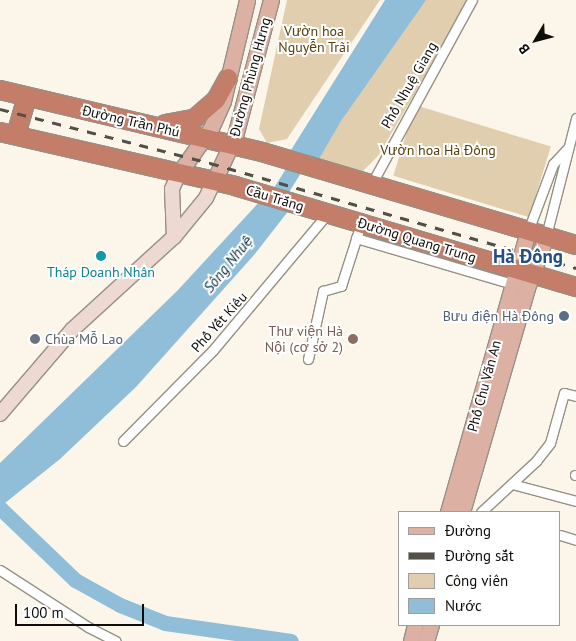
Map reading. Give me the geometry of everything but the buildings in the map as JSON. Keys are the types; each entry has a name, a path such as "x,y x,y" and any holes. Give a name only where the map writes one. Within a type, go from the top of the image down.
{"highway":[{"path":"152,126 194,119 216,100 228,78"},
{"name":"Đường Trần Phú","path":"0,90 262,152 371,185"},
{"path":"27,96 8,133 214,181"},
{"name":"Cầu Trắng","path":"214,181 321,212"},
{"path":"371,185 530,226 576,245"},
{"name":"Đường Quang Trung","path":"321,212 358,231 522,279 576,287"}],"main road":[{"name":"Đường Phùng Hưng","path":"179,173 204,138 223,101 247,0"},
{"name":"Đường Phùng Hưng","path":"214,181 231,145 271,0"},
{"name":"Phố Chu Văn An","path":"448,511 475,446 522,279 530,226"},
{"name":"Phố Chu Văn An","path":"522,279 547,232"},
{"name":"Phố Chu Văn An","path":"467,511 475,446"},
{"path":"411,641 415,626"},
{"path":"426,641 431,626"}],"street":[{"name":"Phố Nhuệ Giang","path":"371,185 472,0"},
{"path":"547,232 576,118"},
{"path":"530,226 553,164 567,149"},
{"path":"174,237 172,189 179,173"},
{"path":"0,414 72,330 174,237 206,198 214,181"},
{"name":"Phố Yết Kiêu","path":"123,441 213,350 321,212"},
{"path":"308,359 323,291 341,286 358,231"},
{"path":"482,511 512,484 550,444 564,393 576,396"},
{"path":"512,484 576,501"},
{"path":"561,535 576,540"},
{"path":"0,570 88,627 116,641"}],"green space":[{"name":"Vườn hoa Nguyễn Trãi","path":"287,0 380,0 287,139 267,143 259,129"},
{"path":"423,0 470,0 378,156 362,172 347,174 318,159 339,120"},
{"name":"Vườn hoa Hà Đông","path":"415,105 551,147 529,217 393,176"}],"water":[{"path":"385,0 426,0 341,121 315,166 286,158"},
{"path":"261,200 290,209 254,255 136,387 60,459 0,507 0,463 178,290"}],"waterway":[{"name":"Sông Nhuệ","path":"270,207 304,153"},
{"path":"0,508 75,580 120,605 165,623 291,641"}],"railway":[{"path":"0,109 210,163 576,268"}],"place":[{"name":"Tháp Doanh Nhân","path":"101,256"},
{"name":"Bưu điện Hà Đông","path":"564,316"},
{"name":"Chùa Mỗ Lao","path":"35,339"},
{"name":"Thư viện Hà Nội (cơ sở 2)","path":"353,339"}],"district":[{"name":"Hà Đông","path":"528,257"}]}
